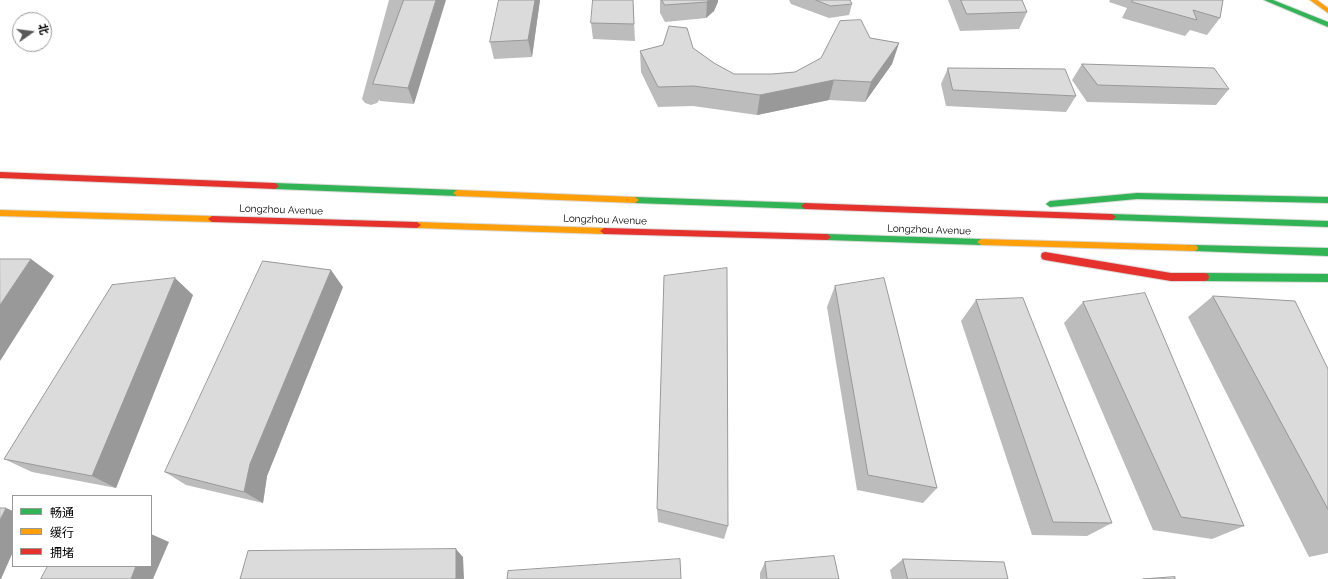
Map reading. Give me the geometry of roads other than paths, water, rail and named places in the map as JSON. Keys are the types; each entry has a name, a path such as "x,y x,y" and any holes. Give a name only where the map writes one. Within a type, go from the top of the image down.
{"main road":[{"path":"1267,0 1328,25"},
{"path":"1313,0 1328,11"},
{"name":"Longzhou Avenue","path":"0,175 953,212 1328,224"},
{"path":"953,212 1137,196 1328,200"},
{"name":"Longzhou Avenue","path":"0,213 1210,250 1328,252"},
{"path":"957,242 1018,252"},
{"path":"1034,254 1171,277 1328,278"}],"street":[{"path":"371,99 397,0"}]}
